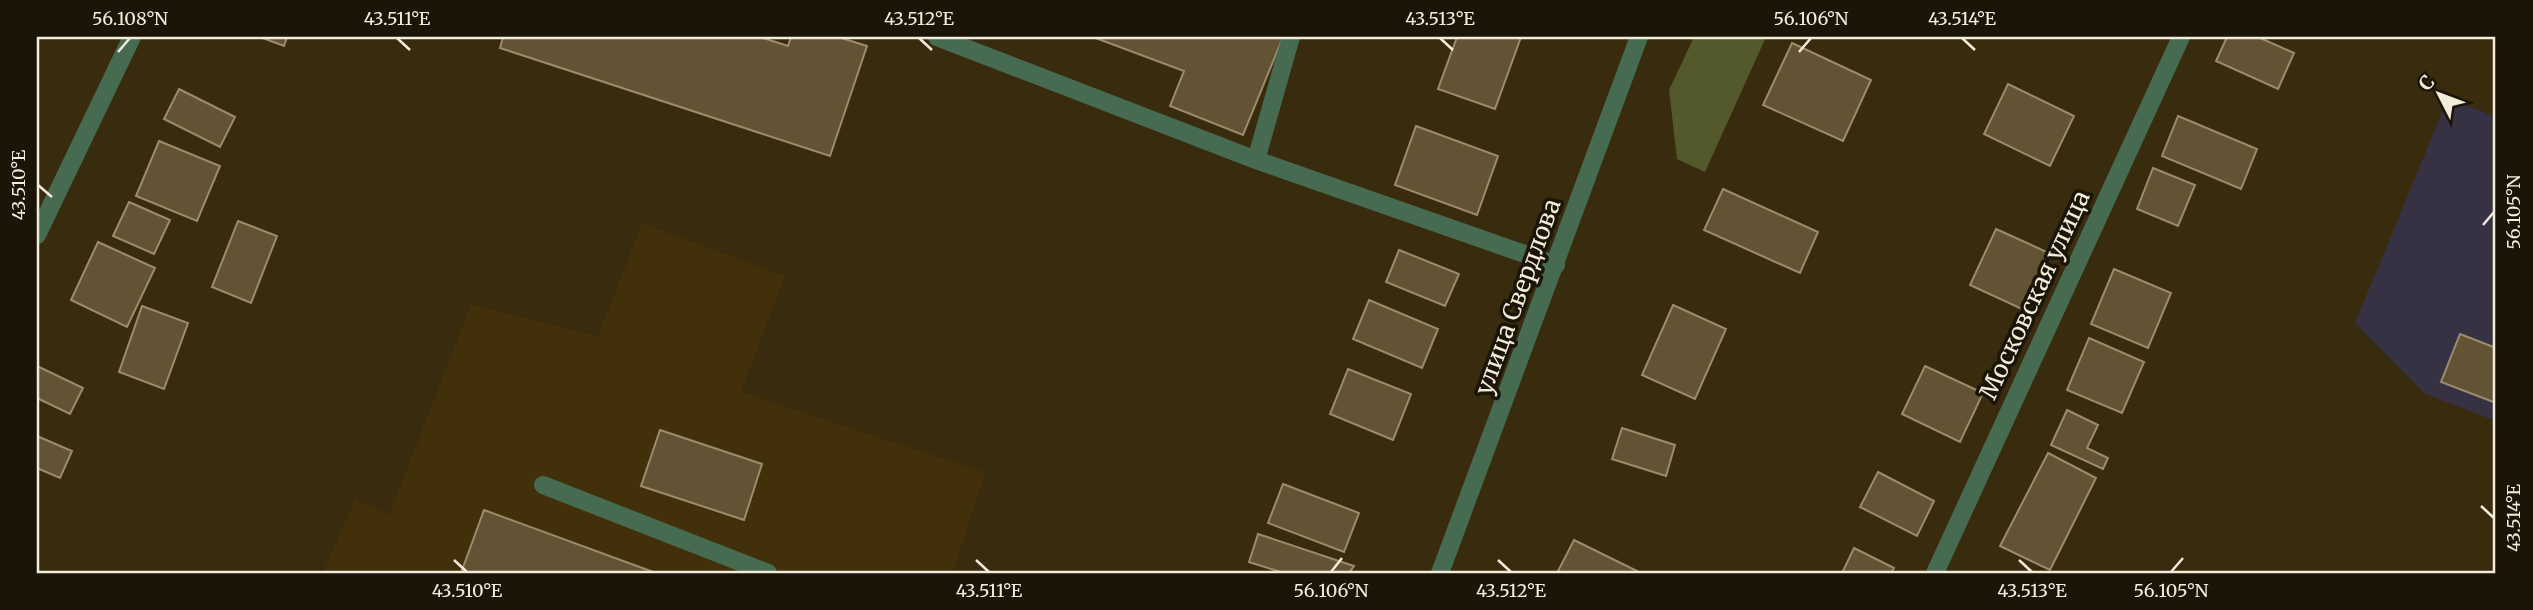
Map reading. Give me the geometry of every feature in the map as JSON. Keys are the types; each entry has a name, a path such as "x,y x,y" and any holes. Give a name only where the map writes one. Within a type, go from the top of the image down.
{"street":[{"path":"37,235 132,37"},
{"path":"937,37 1256,160 1556,265"},
{"path":"1256,160 1291,37"},
{"name":"улица Свердлова","path":"1440,573 1639,37"},
{"name":"Московская улица","path":"1935,573 2181,37"},
{"path":"543,485 768,573"}],"shaded area":[{"path":"2448,98 2496,117 2496,421 2425,394 2355,323"},
{"path":"642,223 785,276 741,392 985,472 953,573 323,573 355,499 389,515 471,304 598,336"}],"green space":[{"path":"1694,37 1766,37 1705,172 1677,159 1669,90"}],"building":[{"path":"260,37 287,37 284,46"},
{"path":"503,37 760,37 788,46 791,37 838,37 867,46 830,156 500,48"},
{"path":"1093,37 1283,37 1243,135 1170,106 1184,71"},
{"path":"1457,37 1521,37 1495,109 1438,89"},
{"path":"2227,37 2258,37 2294,53 2278,89 2216,61"},
{"path":"1792,43 1871,80 1843,141 1763,105"},
{"path":"2008,84 2074,116 2050,166 1984,134"},
{"path":"179,89 235,117 220,147 164,119"},
{"path":"2178,116 2257,149 2241,189 2162,156"},
{"path":"1416,126 1498,156 1477,215 1395,185"},
{"path":"159,141 220,166 197,221 136,196"},
{"path":"2153,168 2195,185 2178,226 2137,209"},
{"path":"1723,189 1818,232 1800,273 1704,230"},
{"path":"129,202 170,220 154,254 113,236"},
{"path":"238,221 277,236 251,303 212,287"},
{"path":"1996,229 2049,253 2024,310 1970,285"},
{"path":"98,242 155,268 127,327 71,300"},
{"path":"1399,250 1459,274 1445,306 1386,282"},
{"path":"2114,269 2171,293 2148,348 2091,324"},
{"path":"1369,300 1438,329 1422,368 1353,339"},
{"path":"1673,305 1726,329 1695,399 1642,375"},
{"path":"142,306 188,323 164,389 119,372"},
{"path":"2460,334 2496,348 2496,403 2441,382"},
{"path":"2089,338 2144,362 2122,413 2067,390"},
{"path":"37,366 83,388 70,414 37,398"},
{"path":"1925,366 1983,393 1960,442 1902,414"},
{"path":"1348,369 1411,394 1393,440 1330,414"},
{"path":"2067,410 2098,425 2087,448 2108,458 2103,469 2051,445"},
{"path":"1622,428 1675,445 1666,476 1612,459"},
{"path":"660,430 762,464 744,520 641,486"},
{"path":"37,436 72,451 60,478 37,468"},
{"path":"2048,453 2096,478 2050,570 2000,546"},
{"path":"1878,472 1934,501 1917,536 1860,507"},
{"path":"1283,484 1359,513 1344,552 1268,523"},
{"path":"484,510 656,573 461,573"},
{"path":"1258,534 1354,566 1349,573 1284,573 1249,562"},
{"path":"1574,540 1637,571 1636,573 1557,573"},
{"path":"1854,548 1894,568 1891,573 1842,573"}]}
